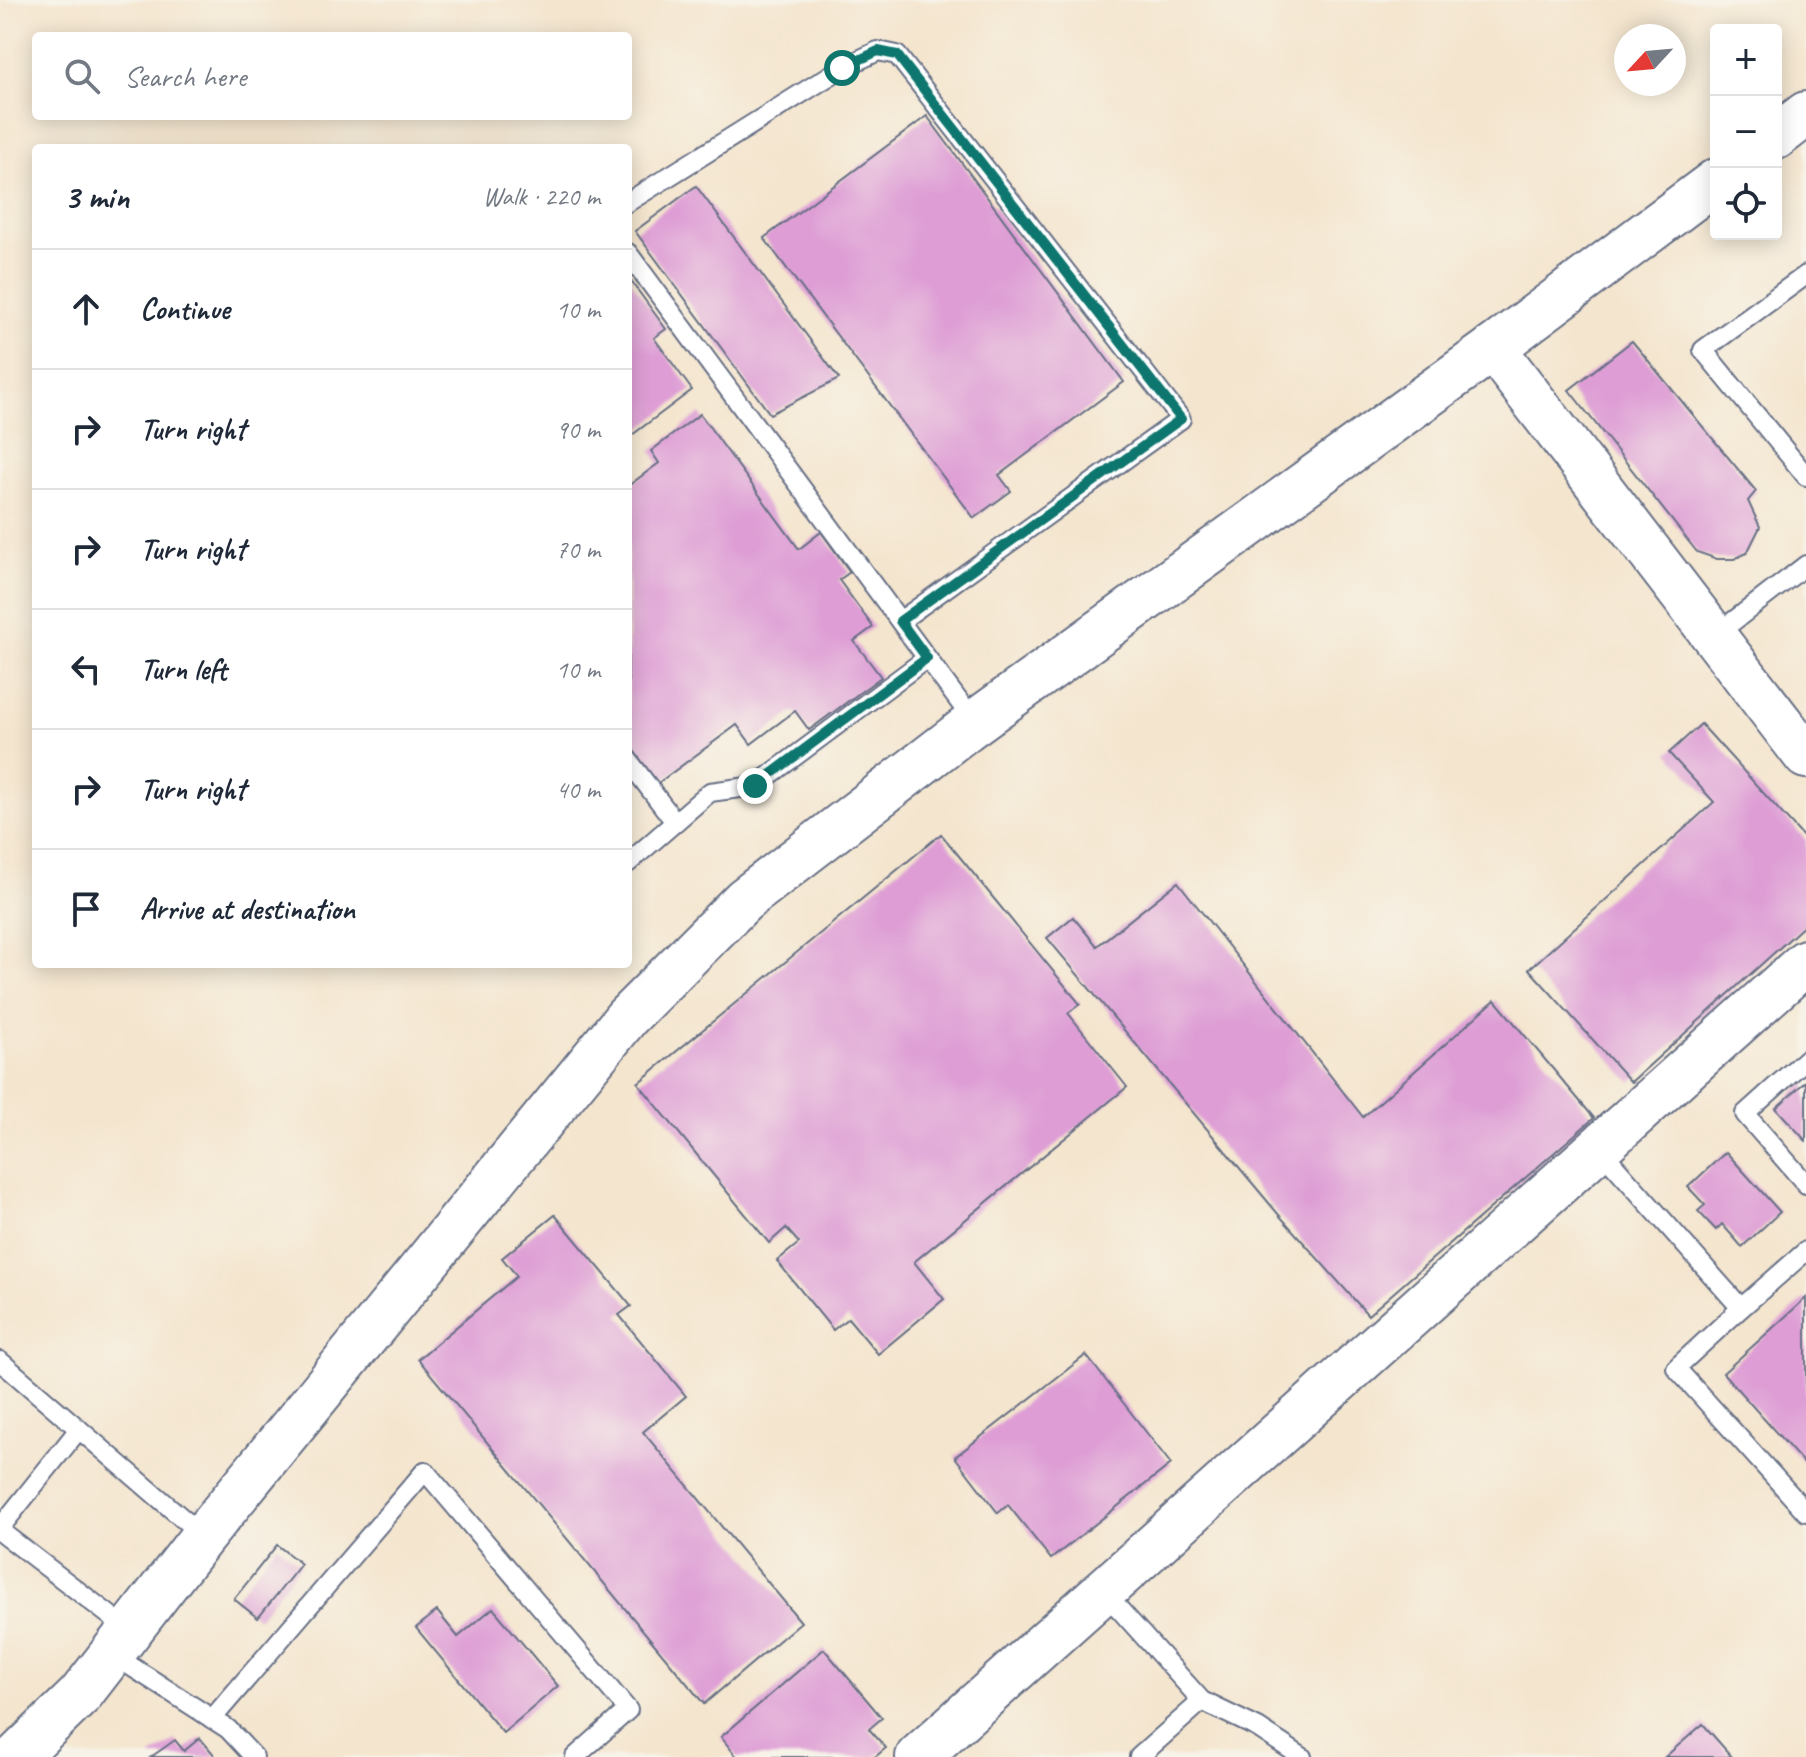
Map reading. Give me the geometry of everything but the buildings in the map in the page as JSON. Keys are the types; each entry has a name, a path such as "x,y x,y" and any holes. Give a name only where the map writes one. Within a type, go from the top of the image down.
{"street":[{"path":"1782,132 1806,114"},
{"path":"16,1757 80,1695 203,1536 627,1017 744,900 975,723 1493,348 1710,185"},
{"path":"1493,348 1806,756"},
{"path":"918,1757 1806,962"}],"lane":[{"path":"632,199 842,68 878,51 897,55 1181,419 900,621"},
{"path":"632,258 975,723"},
{"path":"1806,275 1703,350 1806,476"},
{"path":"1714,636 1806,565"},
{"path":"632,860 710,792 755,786 927,658"},
{"path":"632,765 675,822"},
{"path":"1806,1059 1745,1114 1806,1184"},
{"path":"1599,1148 1741,1308"},
{"path":"1806,1251 1676,1368 1806,1512"},
{"path":"0,1361 203,1536"},
{"path":"79,1429 0,1529 121,1642 228,1729 254,1757"},
{"path":"212,1719 425,1471 628,1710 575,1757"},
{"path":"1103,1591 1202,1701 1258,1728 1302,1757"},
{"path":"1139,1757 1202,1701"}],"route":[{"path":"755,786 927,658 900,621 1181,419 897,55 878,51 842,68"}]}
